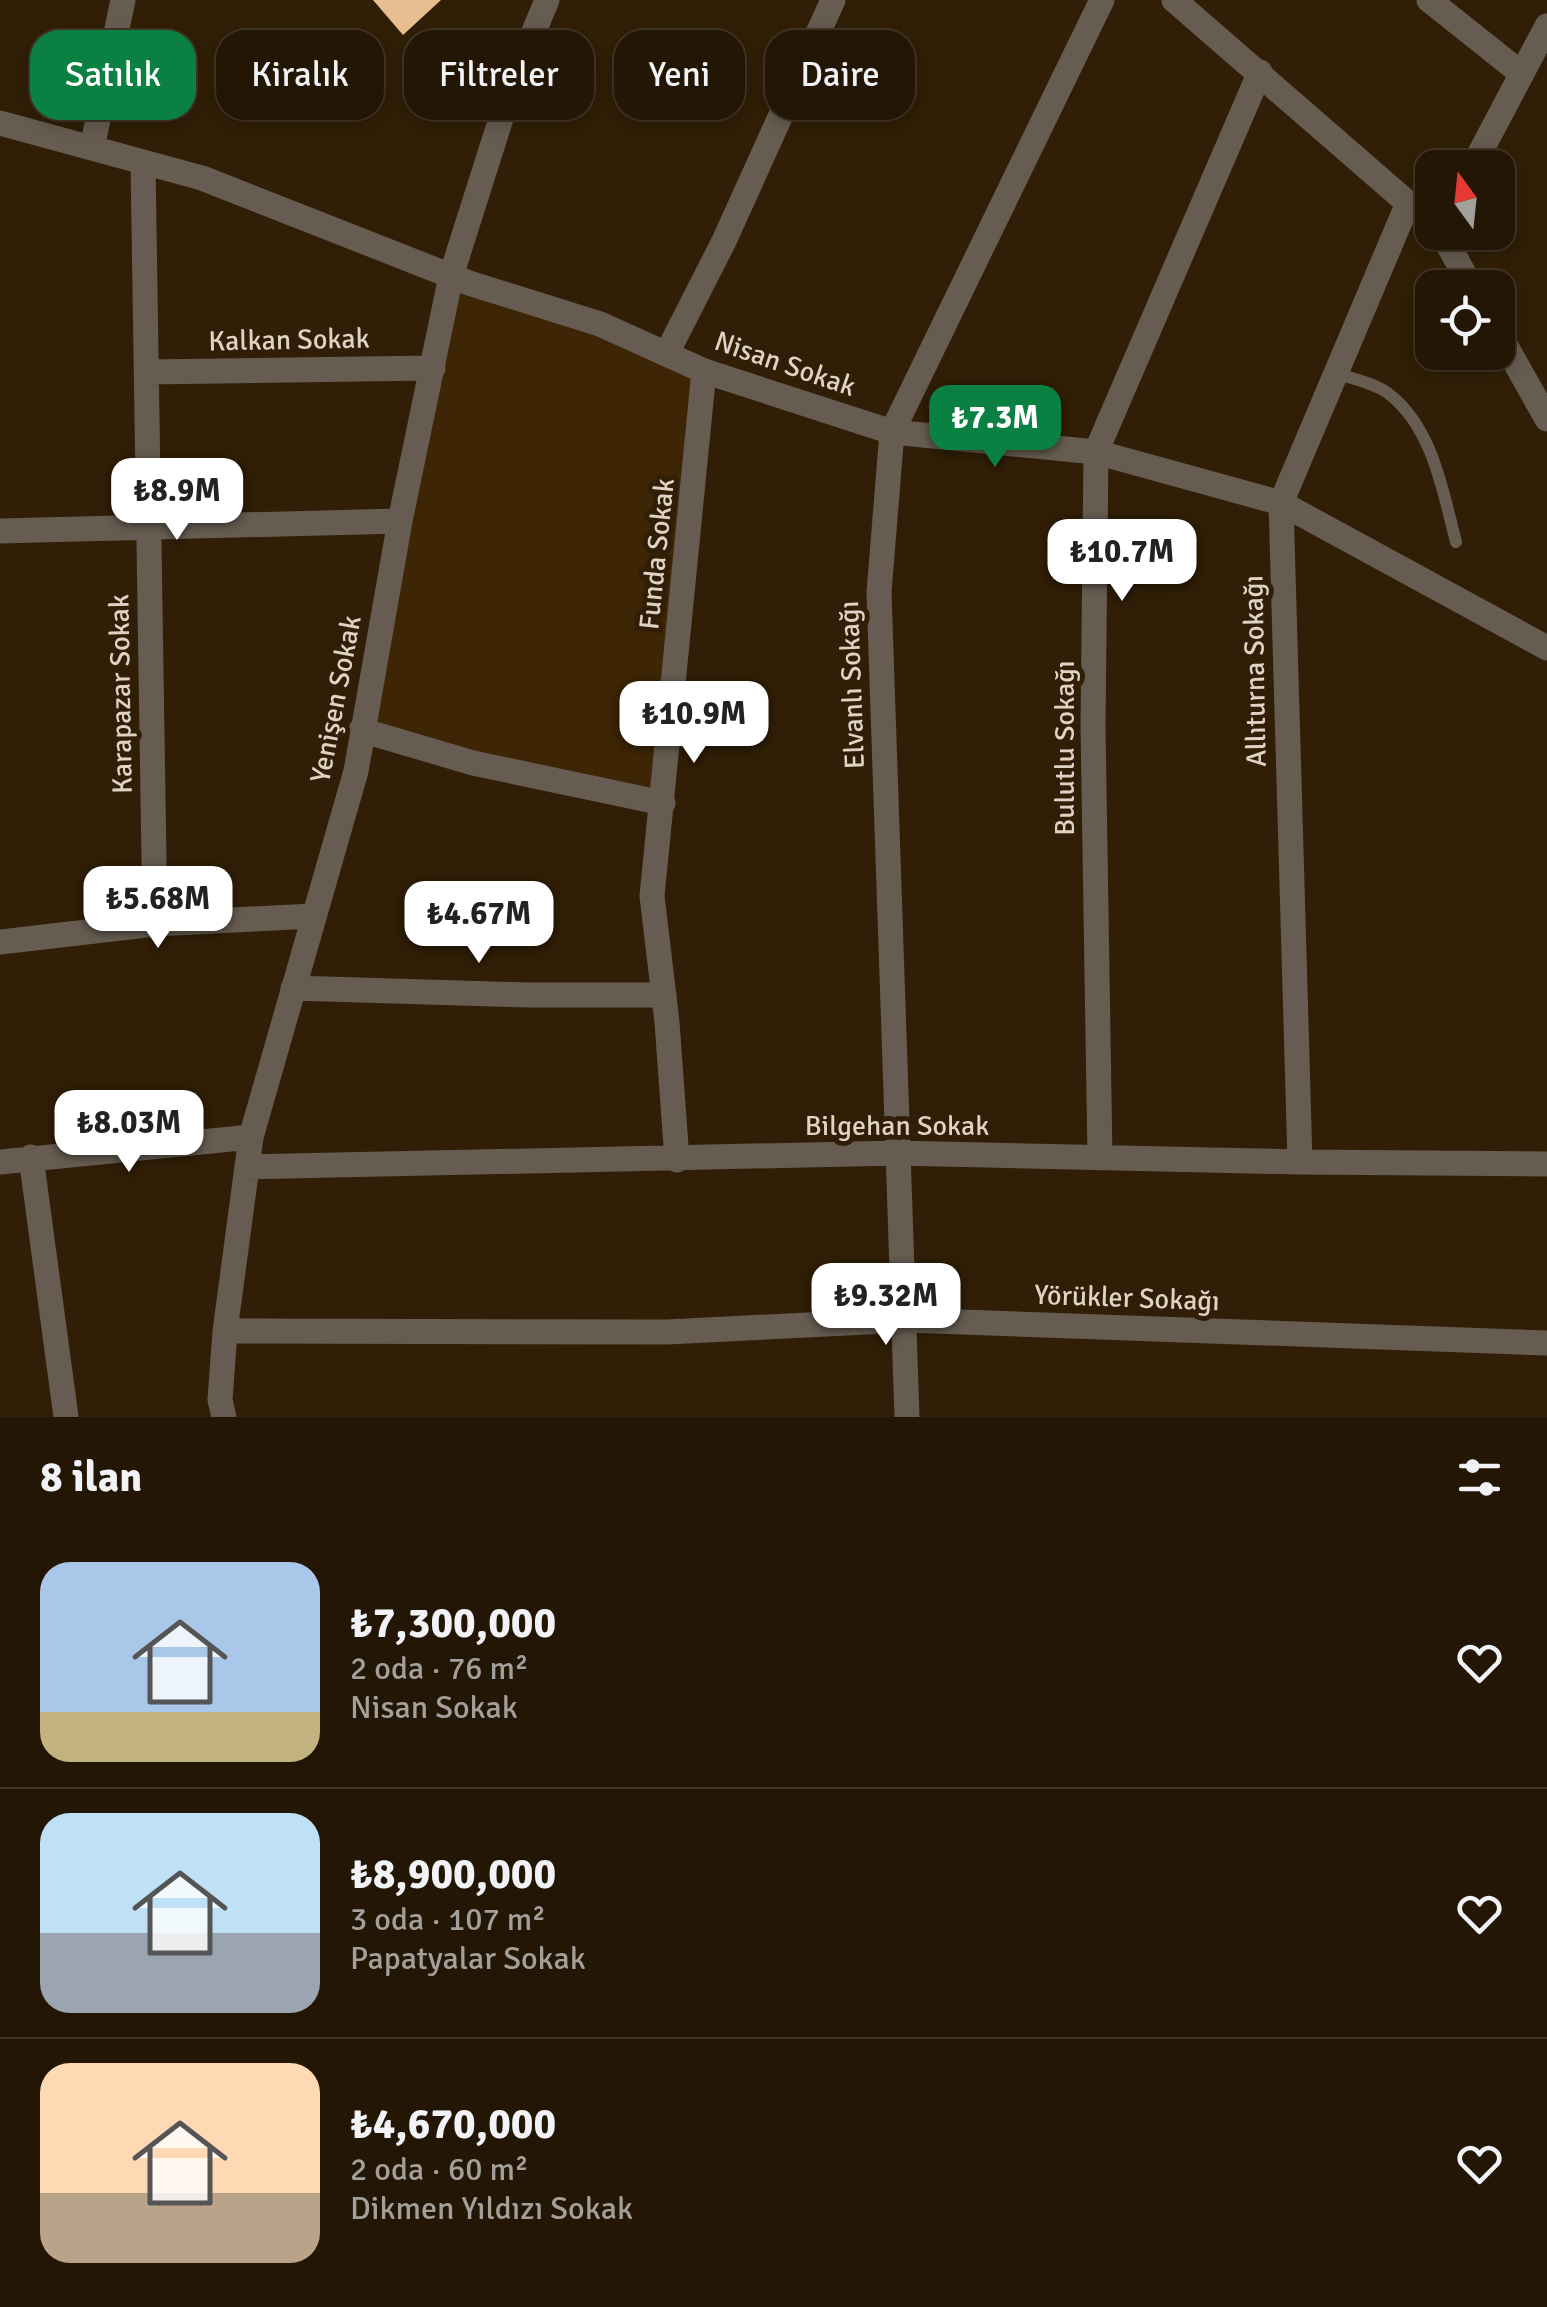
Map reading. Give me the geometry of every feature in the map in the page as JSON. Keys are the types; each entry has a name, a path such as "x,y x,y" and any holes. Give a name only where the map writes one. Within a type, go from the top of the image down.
{"street":[{"path":"92,148 124,0"},
{"name":"Yenişen Sokak","path":"224,1417 220,1400 226,1330 252,1136 356,771 400,521 451,276 511,86 548,0"},
{"path":"667,353 724,241 833,0"},
{"name":"Elvanlı Sokağı","path":"907,1417 879,592 892,432 1102,0"},
{"path":"1174,0 1415,209"},
{"path":"1429,0 1522,74"},
{"path":"1482,150 1547,26"},
{"name":"Bulutlu Sokağı","path":"1100,1158 1094,726 1096,452 1260,72"},
{"name":"Nisan Sokak","path":"0,123 202,178 451,276 600,324 704,371 892,432 1096,452 1281,503 1547,648"},
{"name":"Karapazar Sokak","path":"144,162 155,924"},
{"name":"Allıturna Sokağı","path":"1300,1162 1281,503 1408,203"},
{"path":"1515,362 1547,419"},
{"name":"Kalkan Sokak","path":"147,372 433,368"},
{"name":"Funda Sokak","path":"677,1160 652,896 704,371"},
{"path":"0,531 400,521"},
{"path":"361,730 473,762 663,802"},
{"path":"0,942 155,924 312,916"},
{"path":"293,988 528,995 664,994"},
{"path":"0,1162 252,1136"},
{"name":"Bilgehan Sokak","path":"247,1167 897,1153 1547,1164"},
{"path":"31,1157 66,1417"},
{"name":"Yörükler Sokağı","path":"226,1330 667,1332 906,1320 1547,1342"}],"lane":[{"path":"1338,374 1386,392 1406,412 1434,461 1456,542"}],"shaded area":[{"path":"451,276 704,371 663,803 361,730"}],"building":[{"path":"373,0 441,0 404,30 403,35"}]}
